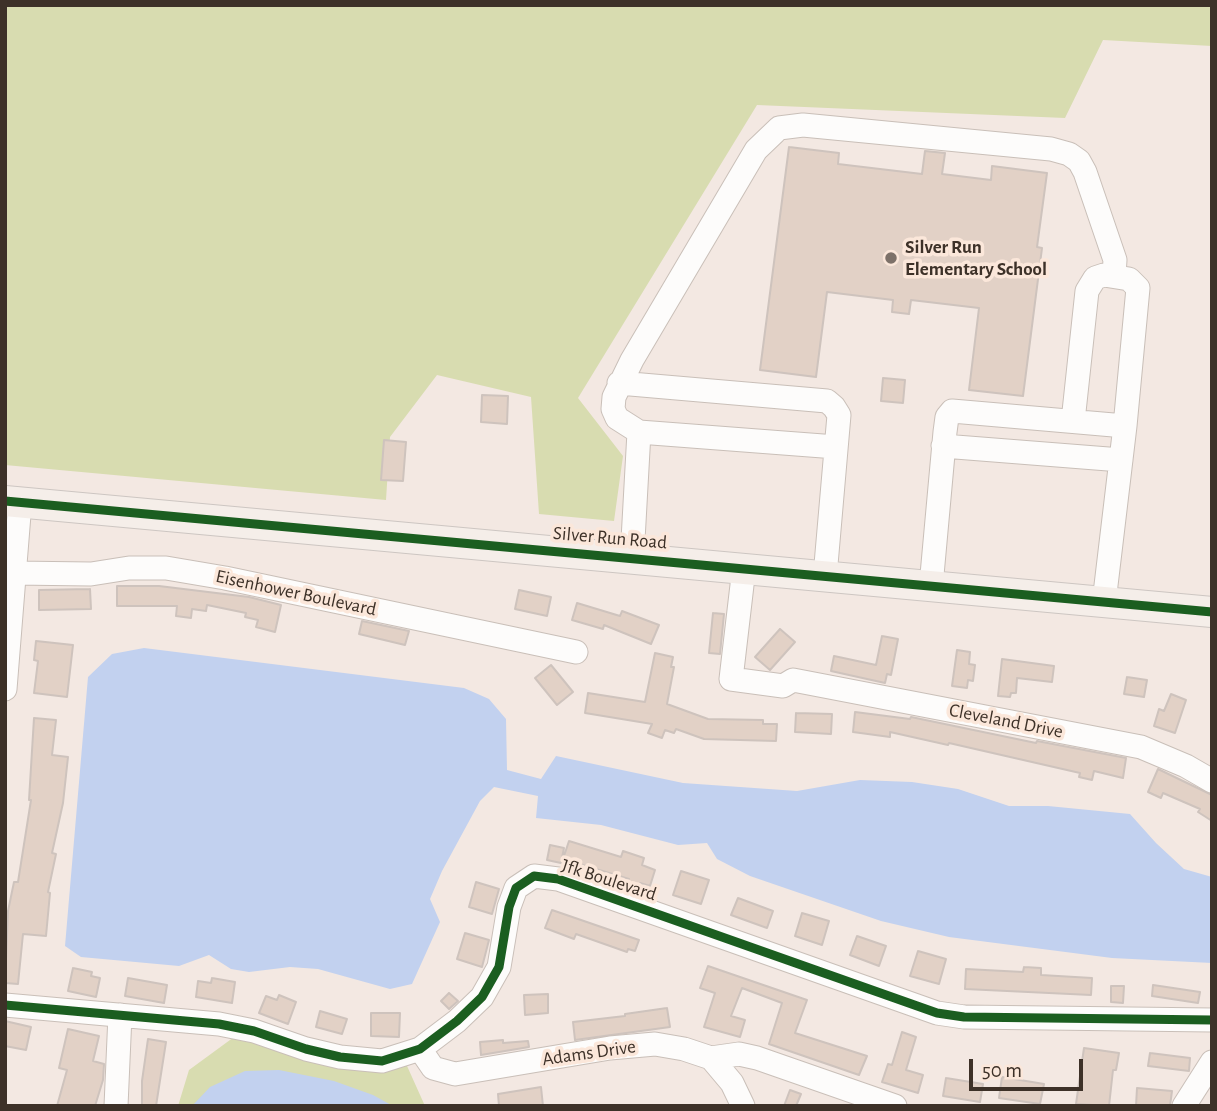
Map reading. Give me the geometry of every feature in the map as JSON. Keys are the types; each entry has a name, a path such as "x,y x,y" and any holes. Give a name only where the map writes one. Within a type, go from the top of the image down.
{"main road":[{"name":"Silver Run Road","path":"13,502 1212,612"}],"street":[{"path":"836,447 639,432 617,418 613,409 614,397 620,383 756,150 779,128 803,125 1051,149 1069,154 1079,161 1085,172 1115,260 1114,275"},
{"path":"1073,421 1087,291 1096,278 1114,275 1129,279 1138,288 1104,601"},
{"path":"620,383 827,401 834,407 839,415 825,576"},
{"path":"931,586 943,446 947,417 952,411 1125,426"},
{"path":"632,558 639,432"},
{"path":"943,446 1121,460"},
{"path":"5,689 14,573 13,502"},
{"name":"Eisenhower Boulevard","path":"14,573 91,574 129,568 166,568 576,652"},
{"name":"Cleveland Drive","path":"744,568 731,679 783,686 793,680 1141,747 1186,766 1212,781"},
{"name":"Jfk Boulevard","path":"5,1005 219,1024 254,1031 306,1049 340,1057 382,1061 419,1049 457,1021 482,997 499,967 509,907 516,888 534,876 558,879 937,1013 964,1017 1212,1020"},
{"path":"116,1106 120,1015"},
{"name":"Adams Drive","path":"419,1049 433,1068 455,1074 610,1048 655,1044 684,1049 711,1058"},
{"path":"711,1058 739,1054 757,1058 895,1106"},
{"path":"711,1058 732,1083 743,1106"},
{"path":"1184,1106 1212,1062"}],"green space":[{"path":"5,5 1212,5 1212,46 1103,40 1065,118 757,105 578,398 623,456 614,521 539,514 531,397 437,375 390,437 386,500 5,465"},
{"path":"245,1029 403,1057 425,1106 178,1106 189,1070"}],"water":[{"path":"144,648 464,688 489,699 506,719 507,770 541,779 556,756 683,783 797,791 860,780 912,782 958,789 1009,806 1048,806 1130,814 1184,869 1212,877 1212,963 1112,958 949,937 881,921 750,876 717,859 707,843 678,845 601,825 536,818 538,796 494,787 480,801 430,899 440,922 412,984 390,989 318,969 290,967 249,972 231,969 209,955 179,966 81,957 65,946 88,677 112,654"},
{"path":"279,1070 334,1081 373,1095 393,1106 192,1106 210,1087 245,1071"}],"building":[{"path":"789,147 839,153 838,164 922,174 925,151 945,153 942,174 991,180 992,166 1047,173 1037,247 1042,248 1023,396 969,390 979,308 911,300 909,314 892,312 893,300 827,292 816,377 760,370"},
{"path":"883,378 905,380 903,403 881,401"},
{"path":"482,395 508,396 507,424 481,422"},
{"path":"384,440 406,442 403,481 381,480"},
{"path":"117,586 159,586 249,597 281,605 275,632 256,627 258,620 245,617 246,613 207,605 206,611 192,609 191,618 176,616 177,606 117,606"},
{"path":"90,589 91,609 39,610 39,590"},
{"path":"519,590 551,597 547,616 515,609"},
{"path":"577,603 620,616 622,611 659,625 651,644 604,625 603,629 572,620"},
{"path":"713,613 724,614 720,654 709,653"},
{"path":"362,621 409,631 405,645 359,634"},
{"path":"780,629 795,642 770,670 755,657"},
{"path":"882,636 898,639 891,675 887,674 885,683 831,671 834,656 876,665"},
{"path":"36,641 73,645 67,697 34,693 38,661 34,660"},
{"path":"957,650 970,652 969,664 975,665 973,681 968,680 967,688 952,686"},
{"path":"655,653 673,657 671,667 674,667 667,704 708,719 763,720 763,724 777,724 776,741 704,739 676,729 674,733 665,730 662,738 648,733 652,724 585,713 588,693 645,702"},
{"path":"1002,659 1054,666 1052,682 1017,678 1016,693 1011,693 1010,697 998,696"},
{"path":"551,665 573,692 557,705 535,678"},
{"path":"1127,677 1147,680 1144,697 1124,694"},
{"path":"1171,694 1186,700 1175,733 1154,726 1159,709 1164,711"},
{"path":"855,712 911,717 1036,743 1037,741 1126,758 1123,778 1094,771 1092,780 1079,777 1080,773 949,743 948,745 890,732 890,737 853,732"},
{"path":"796,713 832,714 831,734 795,732"},
{"path":"34,718 56,720 52,755 68,757 63,803 52,853 56,854 48,892 46,936 23,934 18,984 5,983 8,911 14,882 18,882 31,800"},
{"path":"1158,769 1212,795 1212,821 1198,812 1200,809 1163,793 1161,798 1148,792"},
{"path":"569,841 621,857 623,851 644,858 642,865 655,870 650,886 640,883 639,887 627,883 629,879 563,859"},
{"path":"550,845 564,848 561,863 547,860"},
{"path":"681,871 709,880 701,904 673,895"},
{"path":"476,882 499,889 492,914 469,907"},
{"path":"738,898 773,911 767,928 731,915"},
{"path":"552,910 639,940 635,951 628,949 627,952 576,934 574,939 545,928"},
{"path":"802,913 829,921 822,945 795,936"},
{"path":"465,933 489,940 482,967 457,959"},
{"path":"857,936 886,946 879,966 850,955"},
{"path":"918,951 946,959 939,984 910,976"},
{"path":"708,966 807,1000 795,1033 867,1056 859,1075 769,1044 782,1003 742,988 731,1016 745,1020 740,1037 704,1027 715,993 700,988"},
{"path":"1024,967 1041,968 1041,975 1092,978 1091,995 965,989 966,969 1023,972"},
{"path":"73,968 92,972 91,976 100,978 96,997 68,991"},
{"path":"128,978 167,985 164,1003 125,996"},
{"path":"212,978 235,982 232,1003 196,997 198,981 211,983"},
{"path":"1153,985 1200,992 1198,1003 1152,996"},
{"path":"1111,986 1124,986 1123,1003 1111,1002"},
{"path":"449,993 458,1001 449,1009 441,1001"},
{"path":"548,994 548,1013 525,1015 524,995"},
{"path":"279,995 296,1002 288,1024 259,1013 266,996 277,1000"},
{"path":"667,1008 670,1027 575,1040 573,1022"},
{"path":"320,1011 347,1019 342,1034 316,1027"},
{"path":"371,1013 400,1013 399,1037 371,1036"},
{"path":"5,1021 31,1027 26,1050 5,1046"},
{"path":"68,1029 99,1036 93,1061 104,1064 103,1080 95,1106 57,1106 67,1070 59,1068"},
{"path":"902,1032 916,1037 906,1070 923,1075 918,1093 882,1082 888,1064 892,1065"},
{"path":"148,1039 166,1042 156,1106 142,1106 142,1081"},
{"path":"503,1040 503,1043 528,1041 529,1047 481,1055 480,1042"},
{"path":"1084,1048 1119,1053 1116,1070 1113,1070 1109,1106 1076,1104"},
{"path":"1150,1053 1190,1058 1189,1071 1148,1066"},
{"path":"1002,1077 1044,1084 1040,1104 999,1098"},
{"path":"946,1078 983,1084 980,1102 943,1096"},
{"path":"541,1087 543,1106 499,1106 498,1094"},
{"path":"1137,1088 1172,1091 1170,1106 1136,1106"},
{"path":"790,1090 801,1094 796,1106 784,1106"}],"cycle path":[{"path":"5,501 1212,612"},
{"path":"5,1005 219,1024 254,1031 306,1049 340,1057 382,1061 420,1049 457,1021 482,997 499,967 509,907 516,888 534,876 558,879 937,1013 964,1017 1212,1020"}],"place":[{"name":"Silver Run Elementary School","path":"891,258"}]}
